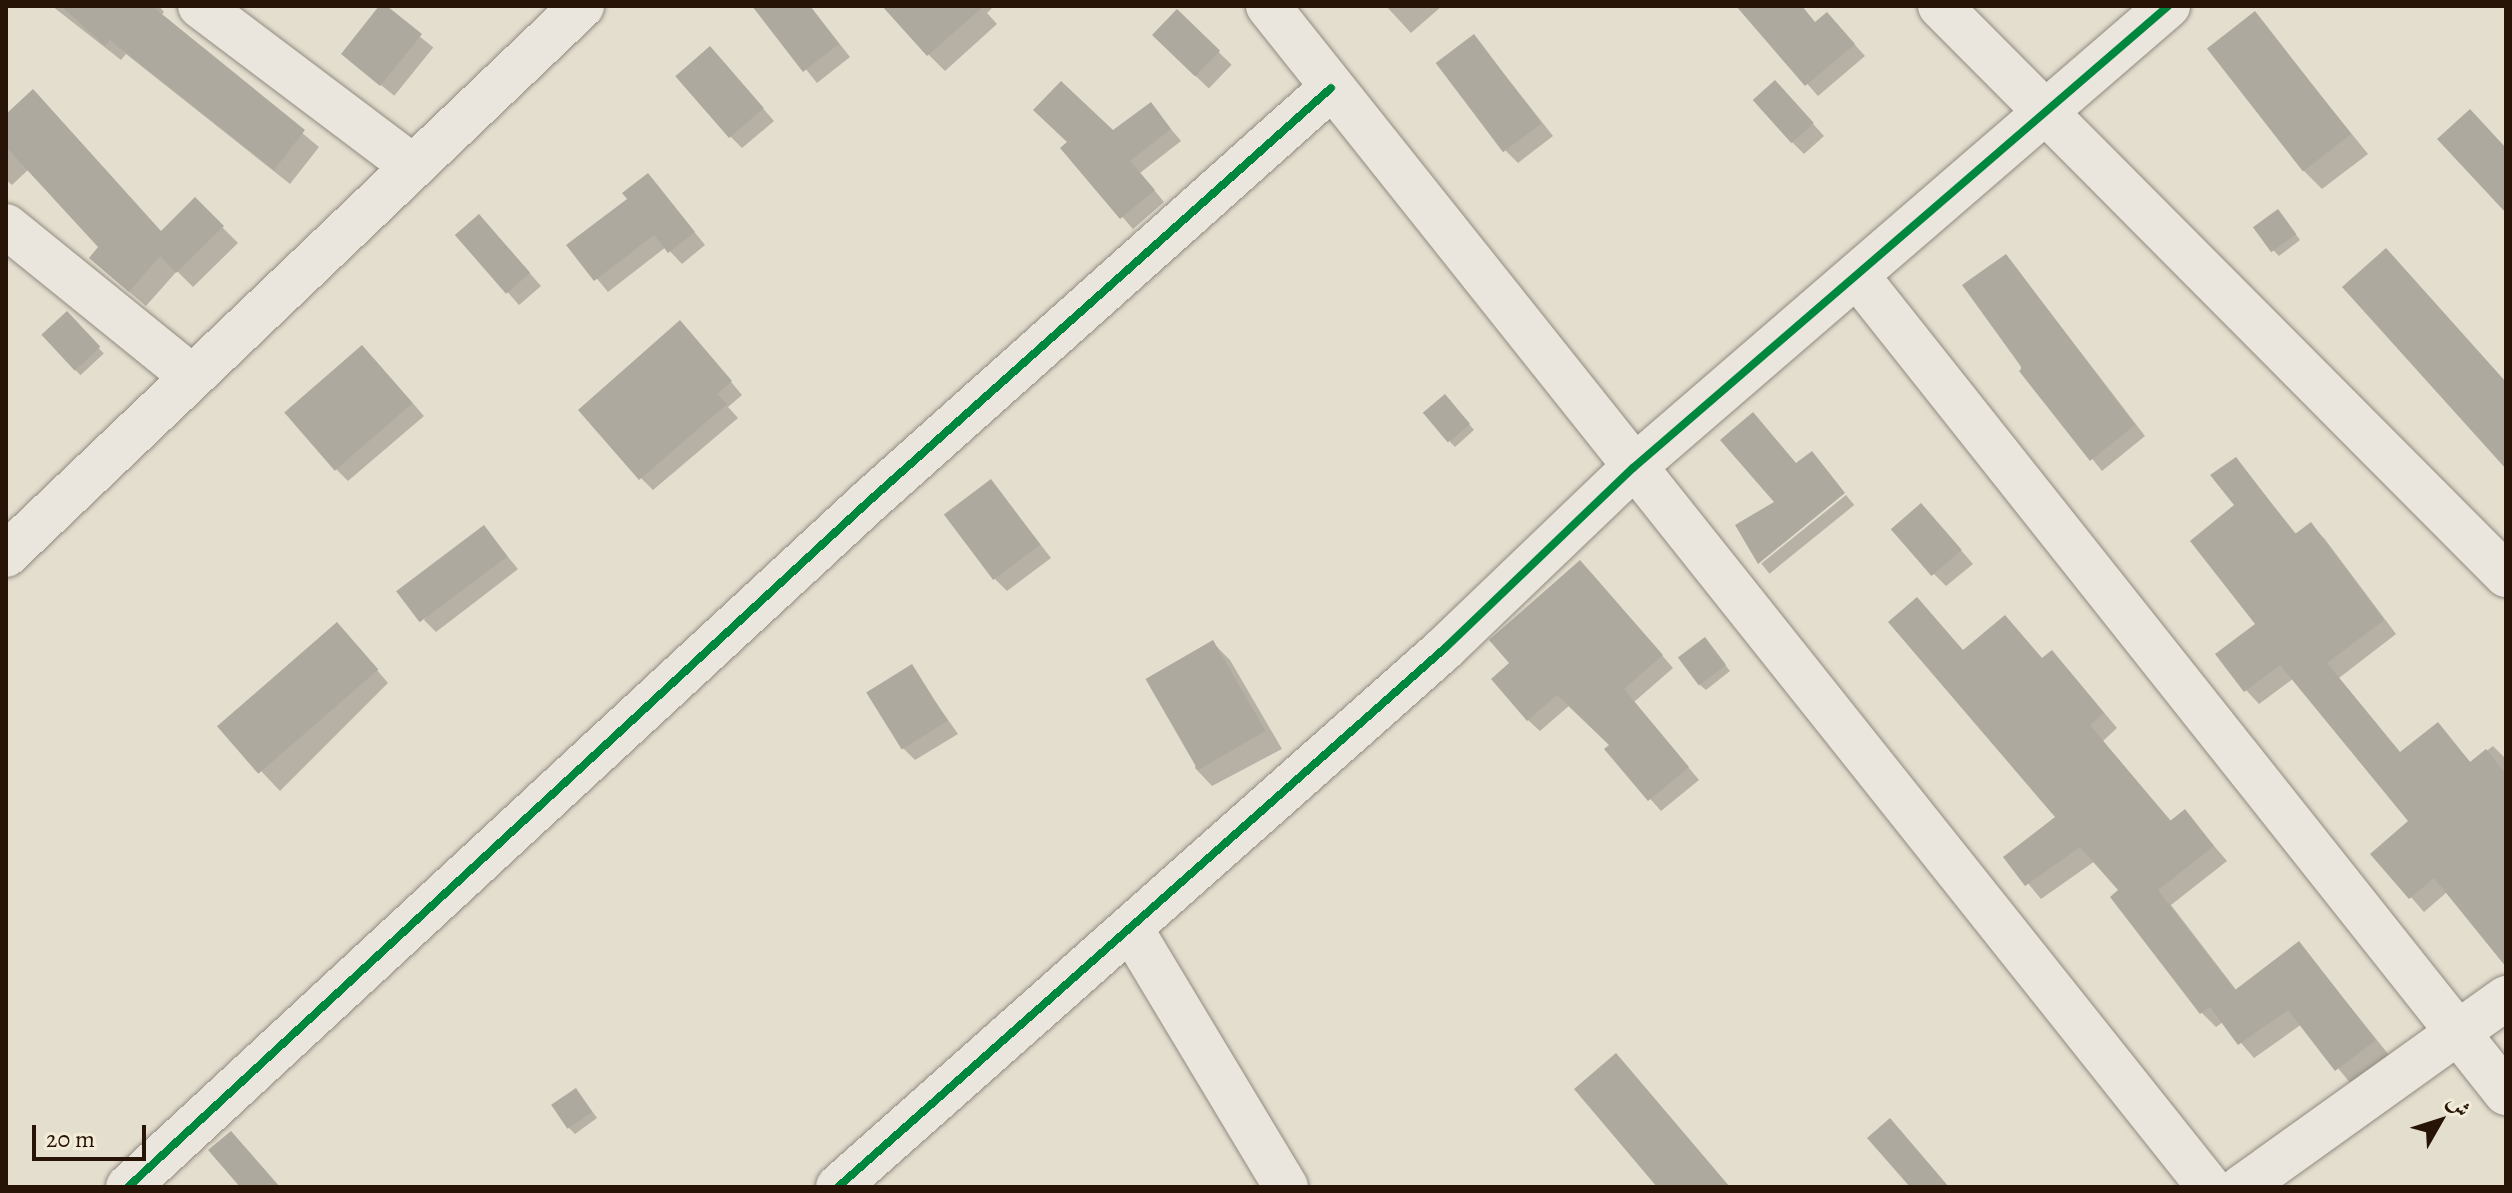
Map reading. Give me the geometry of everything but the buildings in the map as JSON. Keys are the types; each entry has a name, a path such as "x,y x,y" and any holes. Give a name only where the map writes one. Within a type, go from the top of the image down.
{"street":[{"path":"200,6 412,166"},
{"path":"6,555 190,375 582,6"},
{"path":"1268,6 1633,468 2209,1187"},
{"path":"1940,6 2506,575"},
{"path":"838,1187 1445,648 1633,468 1858,277 2044,110 2168,6"},
{"path":"128,1187 868,502 1331,88"},
{"path":"6,226 190,375"},
{"path":"1858,277 2456,1036 2506,1093"},
{"path":"1131,929 1286,1187"},
{"path":"2242,1187 2506,998"}],"cycle path":[{"path":"838,1187 1445,648 1633,468 2168,6"},
{"path":"128,1187 868,502 1331,88"}]}
